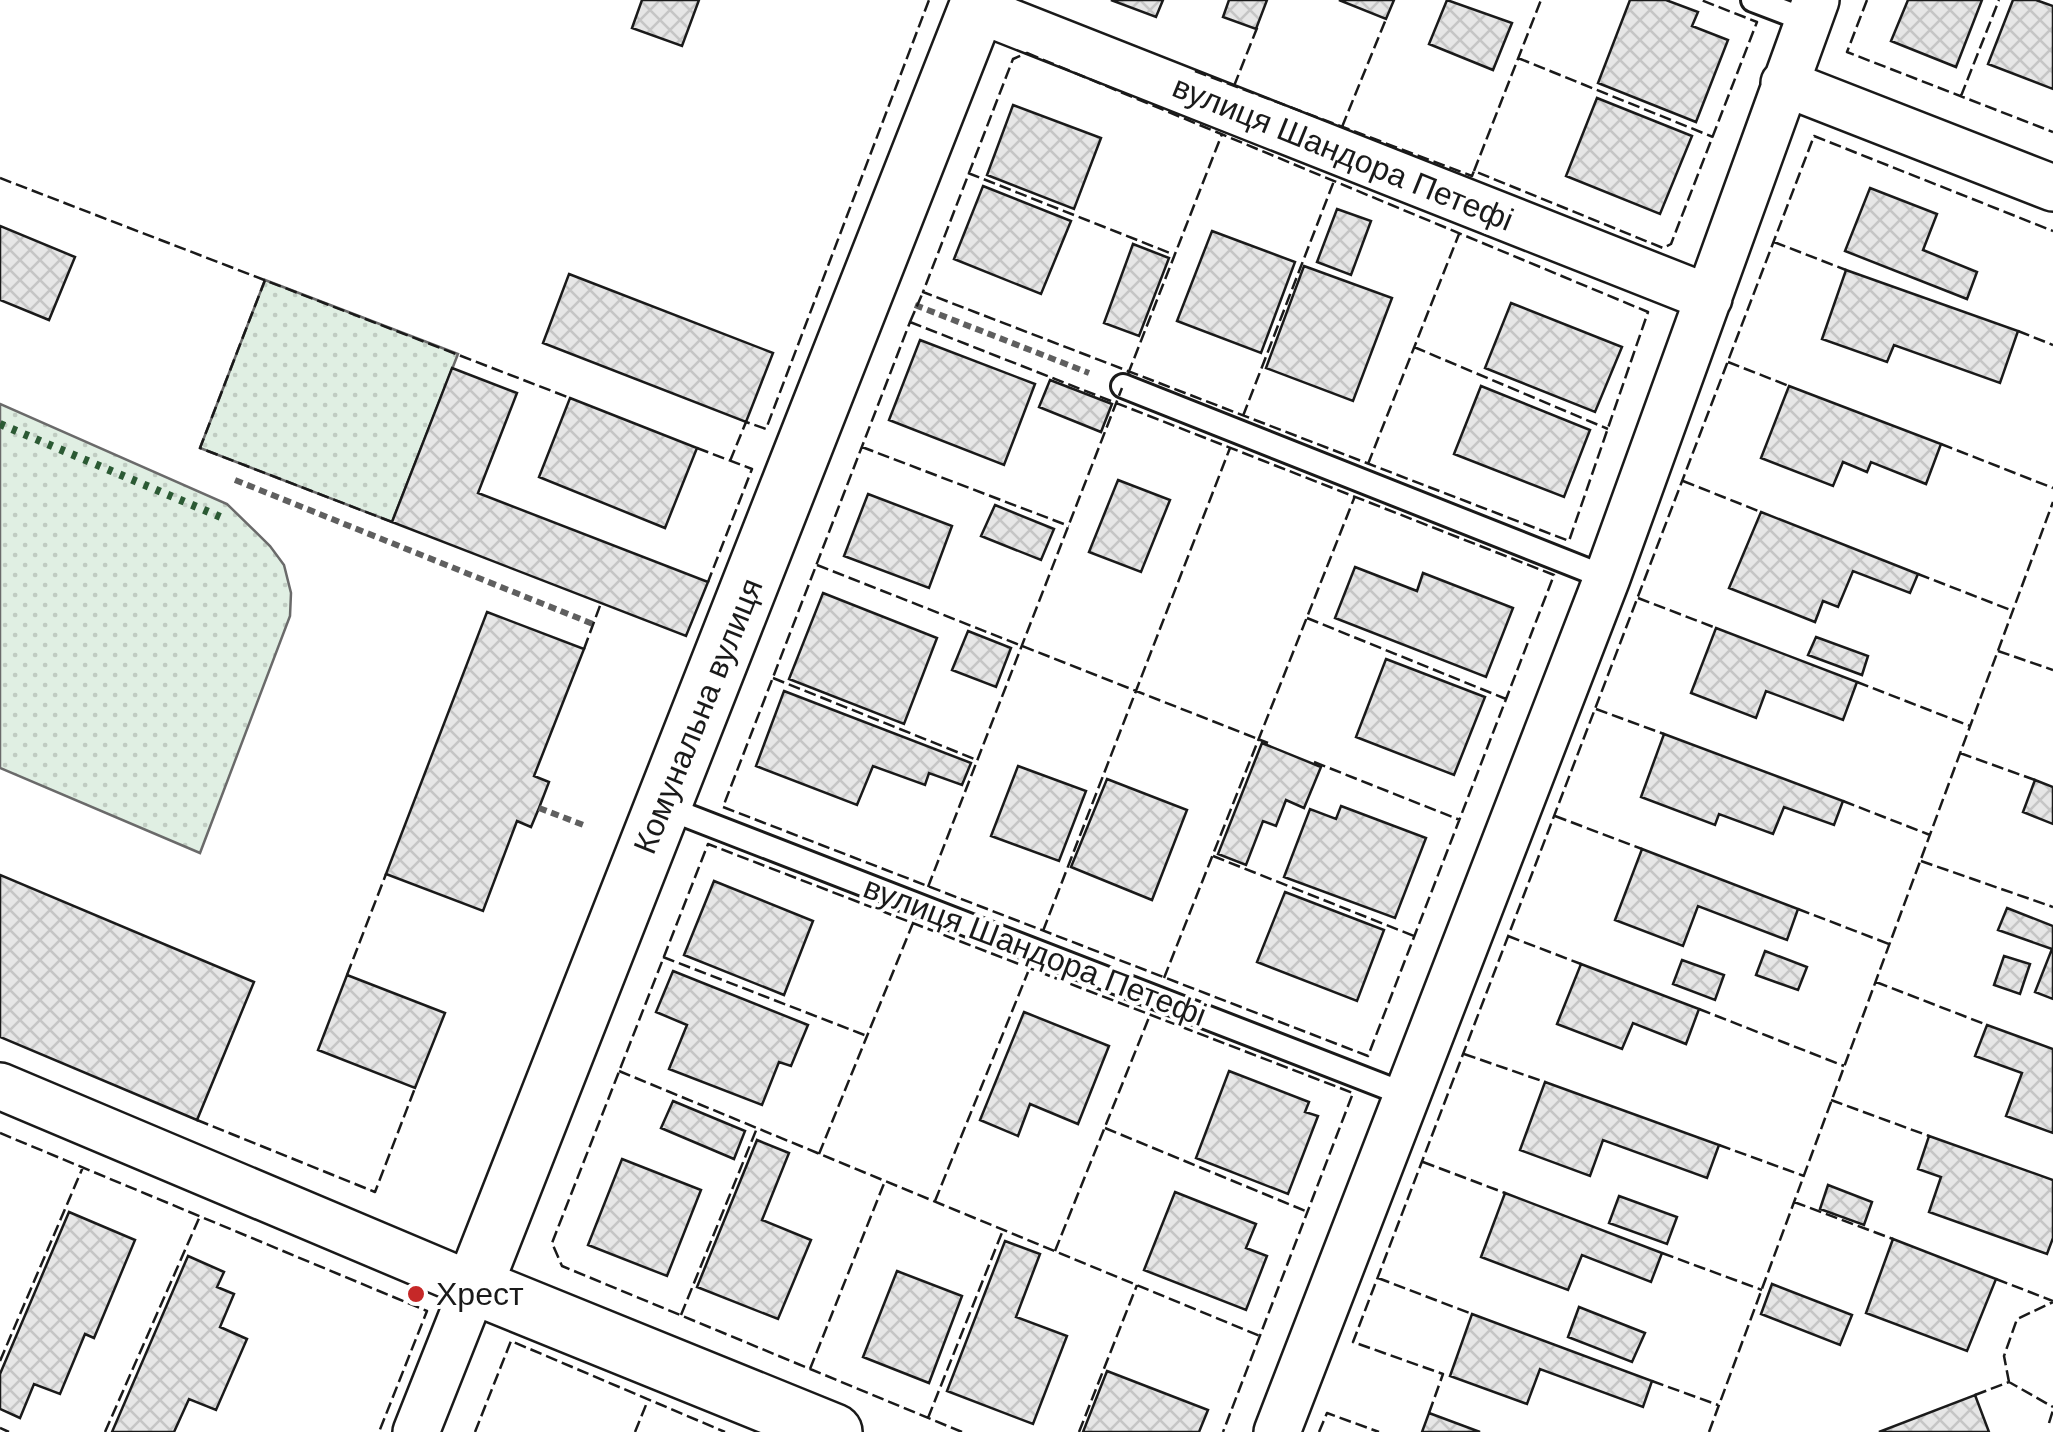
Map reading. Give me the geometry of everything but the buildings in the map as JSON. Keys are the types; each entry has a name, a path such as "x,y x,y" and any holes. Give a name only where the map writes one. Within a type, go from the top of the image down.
{"main road":[{"name":"Комунальна вулиця","path":"474,1286 978,4"},
{"path":"474,1286 834,1432"}],"street":[{"name":"вулиця Шандора Петефі","path":"978,4 1708,298"},
{"path":"1277,1432 1608,578 1812,11"},
{"path":"1784,83 2053,188"},
{"path":"0,1086 474,1286"},
{"name":"Комунальна вулиця","path":"416,1432 474,1286"}],"lane":[{"path":"1753,0 1812,11"},
{"path":"1123,386 1608,578"},
{"name":"вулиця Шандора Петефі","path":"662,806 1409,1096"}],"path":[{"path":"867,286 1123,386"},
{"path":"234,480 593,624"},
{"path":"539,808 586,826"}],"green space":[{"path":"265,280 458,354 392,522 200,448"},
{"path":"0,404 227,504 284,565 291,593 290,616 200,853 0,768"}],"hedge":[{"path":"0,424 223,518"}],"fence":[{"path":"730,461 746,422 766,429 929,0"},
{"path":"1474,171 1541,0"},
{"path":"1195,71 1472,176 1474,171 1663,248 1671,244 1757,22 1701,0"},
{"path":"1867,0 1847,52 2053,132"},
{"path":"1961,96 1999,0"},
{"path":"1342,127 1386,19"},
{"path":"1234,86 1259,23"},
{"path":"1027,53 1648,312 1569,541 923,292 1013,59 1027,53"},
{"path":"1518,58 1713,137"},
{"path":"1128,374 1222,134"},
{"path":"1429,1413 1443,1374 1353,1342 1814,136 2053,231"},
{"path":"968,173 1175,255"},
{"path":"0,178 570,398"},
{"path":"1243,416 1334,181"},
{"path":"1368,464 1459,234"},
{"path":"1774,242 1846,270"},
{"path":"265,280 200,448 392,522"},
{"path":"910,322 923,292"},
{"path":"910,322 1554,575 1368,1056 723,807 910,322"},
{"path":"2018,331 2053,345"},
{"path":"1414,347 1608,429"},
{"path":"1728,362 1789,386"},
{"path":"928,887 1122,388"},
{"path":"1941,444 2053,488"},
{"path":"862,447 1069,526"},
{"path":"697,448 752,469 708,582"},
{"path":"1043,931 1230,448"},
{"path":"1683,481 1761,512"},
{"path":"1164,978 1355,496"},
{"path":"1709,1432 2053,502"},
{"path":"817,565 1268,743"},
{"path":"1918,574 2013,611"},
{"path":"1638,598 1716,628"},
{"path":"584,649 601,603"},
{"path":"1307,618 1506,699"},
{"path":"1998,651 2053,670"},
{"path":"773,678 977,760"},
{"path":"1857,682 1970,726"},
{"path":"1596,709 1664,734"},
{"path":"1960,753 2035,780"},
{"path":"1314,762 1460,820"},
{"path":"1843,801 1930,835"},
{"path":"1555,816 1642,849"},
{"path":"962,1432 562,1266 552,1243 708,844 1353,1093 1223,1432"},
{"path":"1213,856 1414,936"},
{"path":"1921,861 2053,907"},
{"path":"347,975 386,874"},
{"path":"1798,909 1889,944"},
{"path":"819,1154 913,923"},
{"path":"1508,936 1581,964"},
{"path":"663,957 867,1036"},
{"path":"935,1201 1028,972"},
{"path":"1876,982 1987,1025"},
{"path":"1699,1009 1844,1066"},
{"path":"1055,1251 1150,1015"},
{"path":"1464,1054 1545,1082"},
{"path":"619,1071 1260,1336"},
{"path":"197,1120 375,1192 415,1088"},
{"path":"1831,1100 1929,1136"},
{"path":"681,1315 757,1128"},
{"path":"1105,1128 1308,1212"},
{"path":"0,1133 427,1311 379,1432"},
{"path":"1719,1145 1804,1176"},
{"path":"1423,1162 1505,1193"},
{"path":"0,1361 83,1167"},
{"path":"810,1369 885,1181"},
{"path":"1794,1202 1893,1239"},
{"path":"105,1432 200,1216"},
{"path":"928,1418 1003,1230"},
{"path":"1662,1253 1762,1290"},
{"path":"1378,1278 1472,1314"},
{"path":"1996,1279 2053,1301"},
{"path":"1079,1432 1137,1285"},
{"path":"2009,1382 2004,1356 2017,1319 2053,1302"},
{"path":"475,1432 511,1341 725,1432"},
{"path":"1652,1381 1718,1405"},
{"path":"1975,1395 2009,1382 2053,1407"},
{"path":"635,1432 648,1400"},
{"path":"2049,1423 2053,1410"},
{"path":"1319,1432 1327,1413 1379,1432"},
{"path":"0,1428 9,1432"}],"place":[{"name":"Хрест","path":"416,1294"}]}
